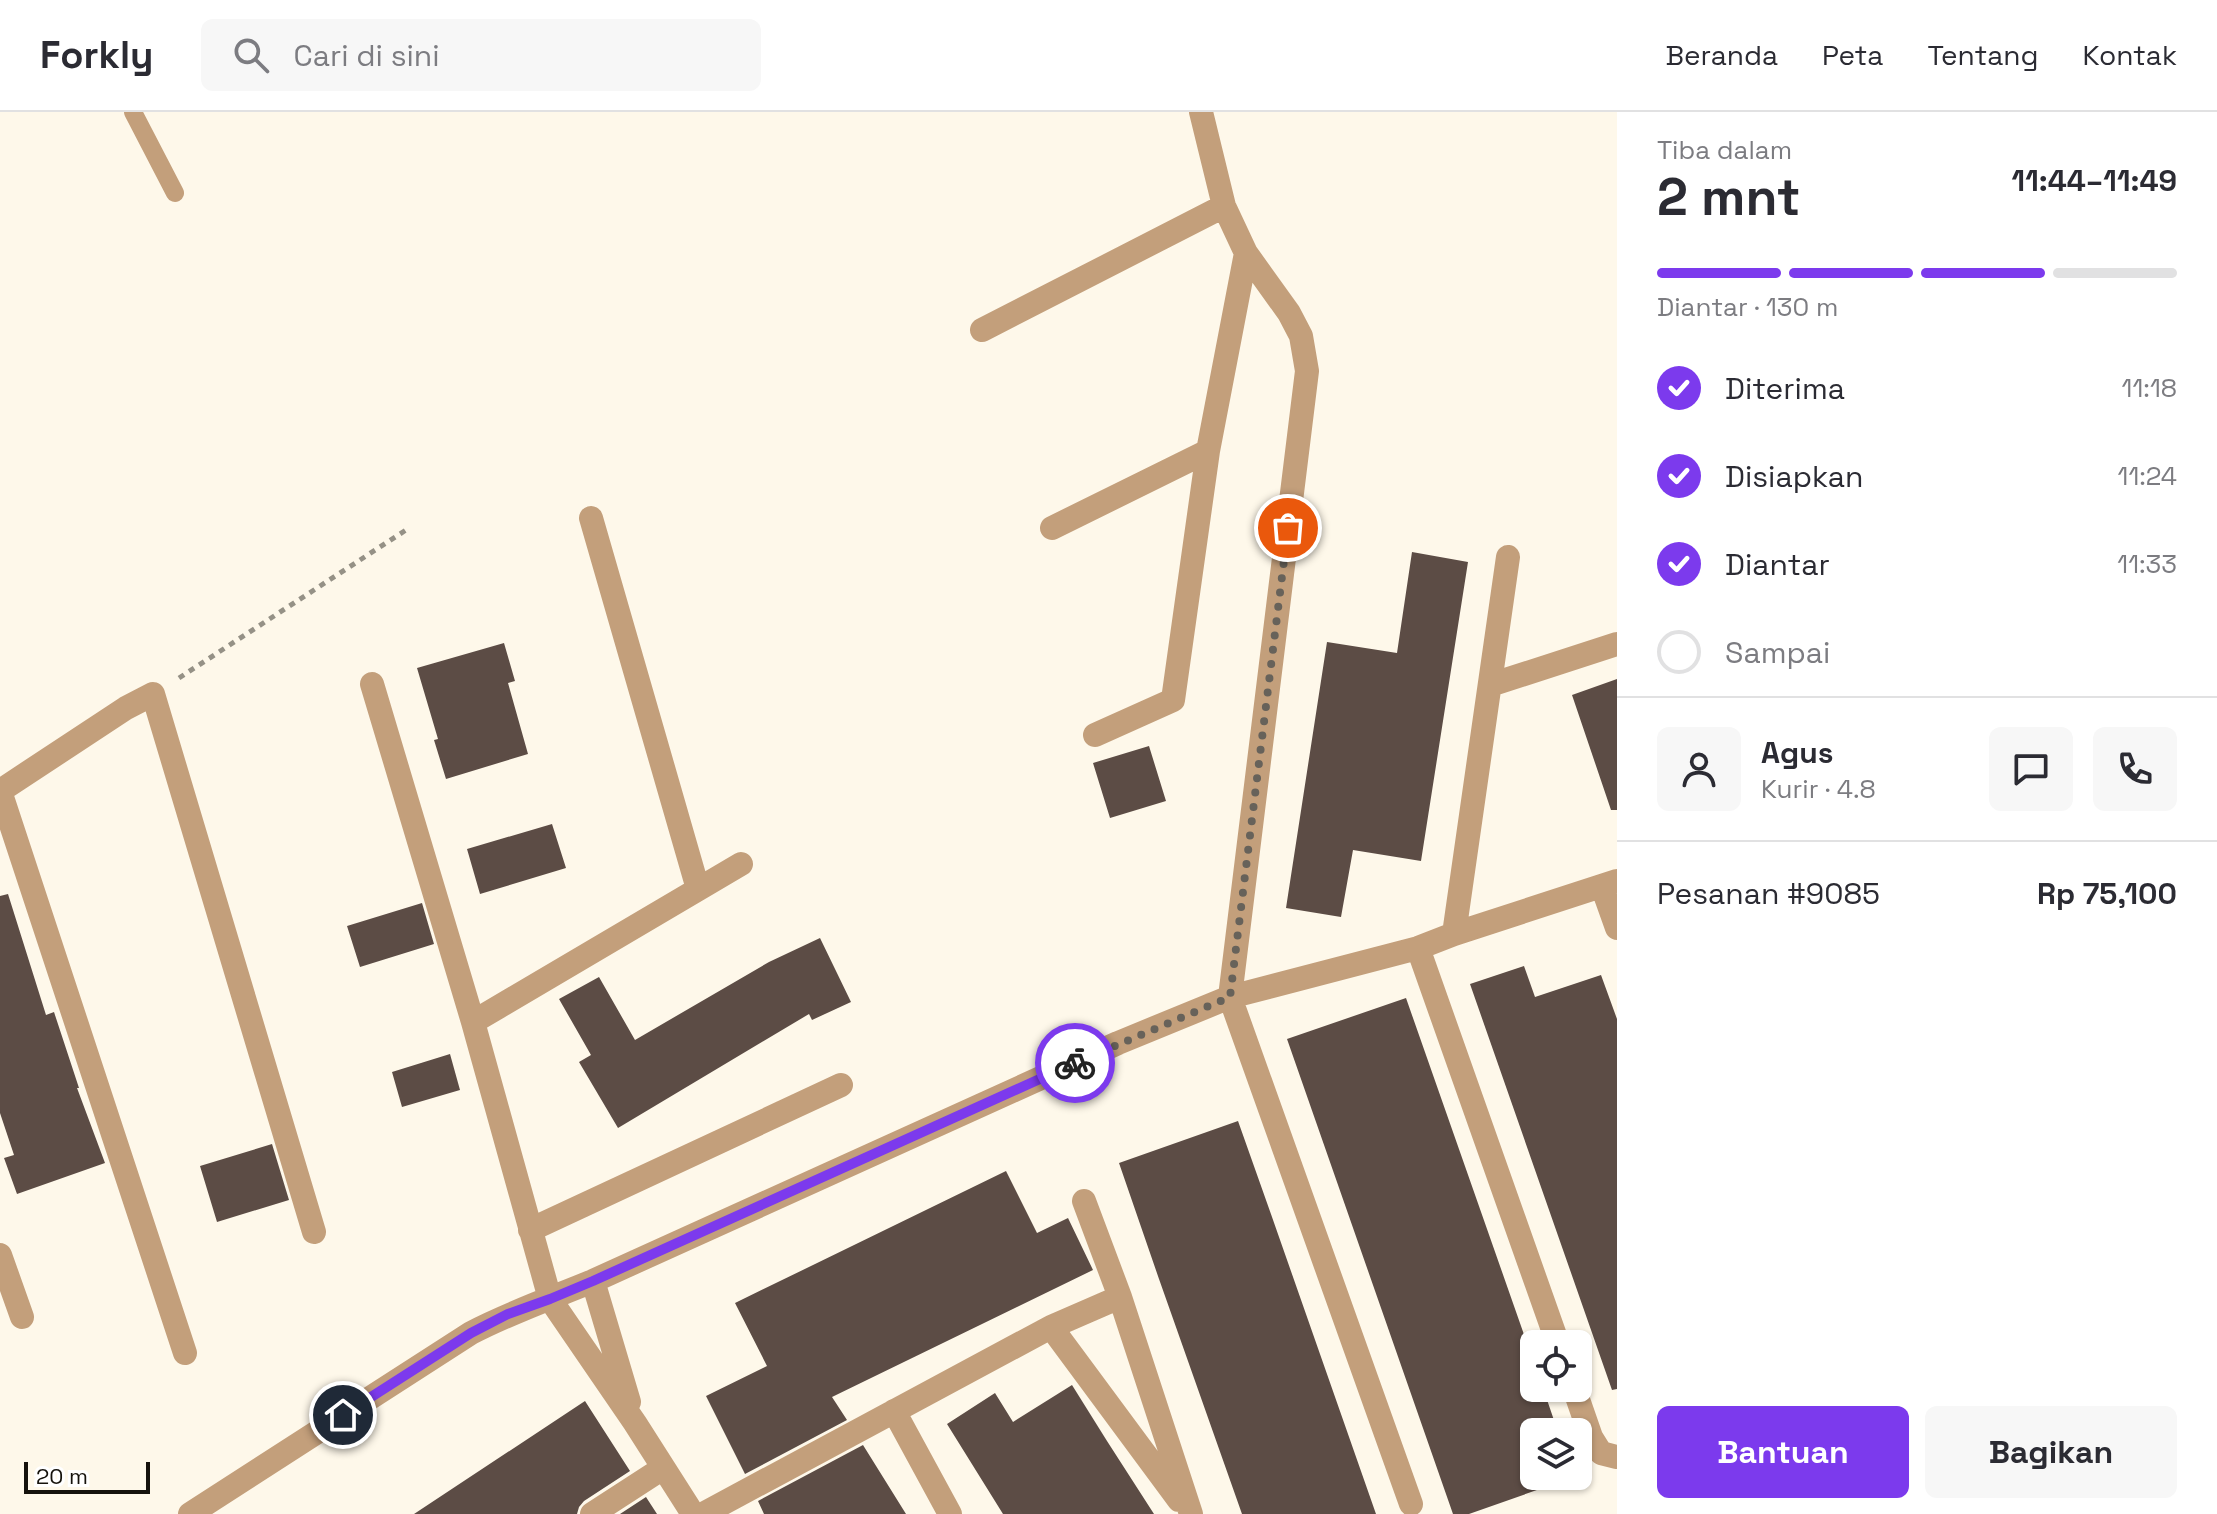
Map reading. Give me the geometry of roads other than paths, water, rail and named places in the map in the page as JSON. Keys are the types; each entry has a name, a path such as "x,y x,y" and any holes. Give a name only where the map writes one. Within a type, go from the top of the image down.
{"street":[{"path":"1201,112 1224,206 1246,253 1289,313 1301,336 1307,371 1230,997 1411,1504"},
{"path":"982,330 1224,206"},
{"path":"1095,735 1173,700 1208,451 1246,253"},
{"path":"1052,528 1208,451"},
{"path":"591,518 698,889"},
{"path":"1454,934 1508,557"},
{"path":"1490,685 1617,644"},
{"path":"372,684 473,1022 550,1299 693,1514"},
{"path":"185,1353 0,791 126,708 153,694 314,1232"},
{"path":"473,1022 741,864"},
{"path":"190,1514 471,1333 508,1314 593,1281 1118,1043 1230,997 1418,948 1610,884 1617,928"},
{"path":"1418,948 1553,1330"},
{"path":"530,1230 841,1085"},
{"path":"1084,1201 1120,1297 1190,1514"},
{"path":"0,1255 22,1317"},
{"path":"593,1281 635,1423"},
{"path":"703,1514 1051,1327 1120,1297"},
{"path":"1051,1327 1190,1514"},
{"path":"1579,1402 1591,1437 1601,1453 1617,1457"},
{"path":"894,1411 950,1514"},
{"path":"592,1514 663,1468"}],"lane":[{"path":"133,112 175,193"}]}
